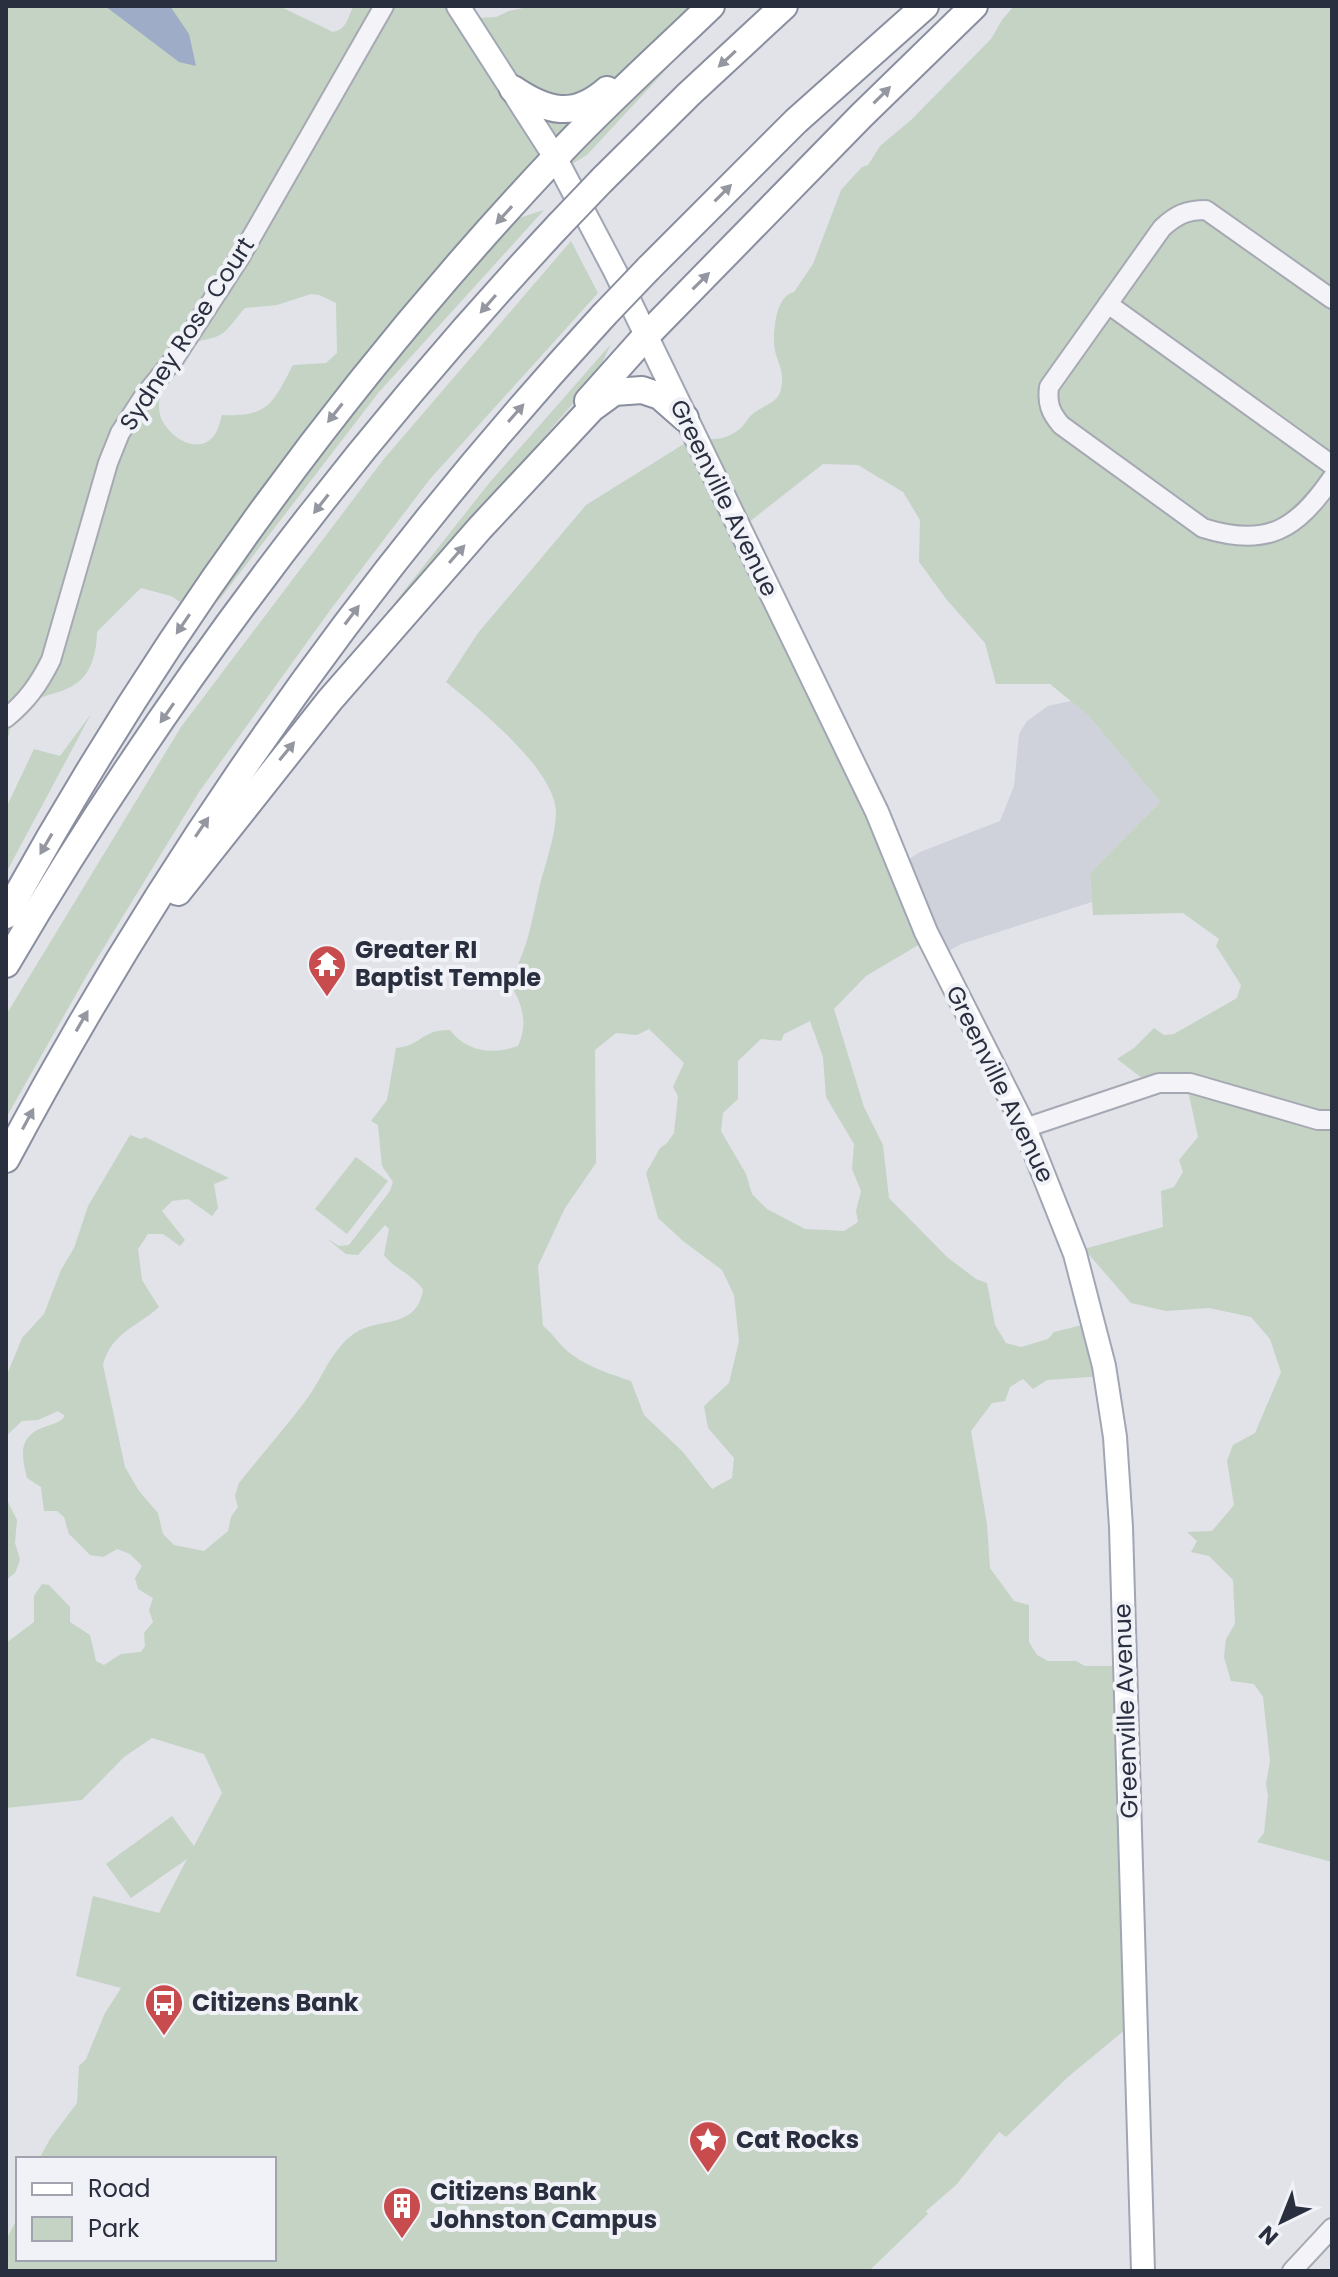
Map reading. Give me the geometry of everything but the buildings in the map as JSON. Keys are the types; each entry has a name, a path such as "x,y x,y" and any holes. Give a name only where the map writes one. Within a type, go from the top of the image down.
{"highway":[{"path":"6,915 65,810 142,685 260,512 390,345 555,157 711,6"},
{"path":"6,964 113,792 264,578 393,415 559,225 698,85 784,6"},
{"path":"6,1159 115,964 244,765 368,594 466,470 648,269 796,121 925,6"},
{"path":"115,964 173,898 330,700 646,336 889,88 974,6"},
{"path":"513,89 543,105 576,109 598,98 639,61 672,44"},
{"path":"501,504 533,474 592,408 614,392 633,389 651,392 669,402 685,418"}],"main road":[{"name":"Greenville Avenue","path":"458,6 555,157 646,336 877,812 926,932 1025,1128 1075,1254 1104,1366 1115,1437 1121,1527 1143,2271"}],"street":[{"name":"Sydney Rose Court","path":"6,718 28,699 51,660 108,463 120,433 144,396 174,359 239,259 384,6"},
{"path":"1332,299 1206,210 1187,210 1162,228 1049,387 1047,400 1051,414 1061,425 1203,528 1216,532 1258,535 1289,526 1305,514 1332,478"},
{"path":"1108,304 1332,465"},
{"path":"1025,1128 1159,1083 1190,1083 1318,1120 1332,1120"},
{"path":"1292,2271 1332,2228"}],"shaded area":[{"path":"1071,701 1089,716 1160,802 1090,873 1092,902 961,944 947,952 906,861 920,852 1000,821 1014,786 1019,734 1027,721 1048,706"}],"green space":[{"path":"6,6 279,6 333,32 344,25 354,6 467,6 474,18 496,17 532,6 725,6 587,155 555,174 490,239 189,608 171,596 141,588 97,632 94,657 86,674 75,684 24,706 15,716 9,731 6,760","holes":["311,294 336,303 337,353 326,363 293,365 268,405 250,413 222,415 215,435 206,442 190,444 168,430 160,415 160,399 168,374 186,348 220,335 245,308 277,305"]},
{"path":"1014,6 1332,6 1332,1862 1257,1842 1264,1833 1270,1761 1263,1697 1254,1684 1231,1681 1224,1657 1226,1639 1235,1624 1233,1580 1209,1556 1191,1552 1197,1541 1187,1532 1212,1531 1234,1505 1227,1461 1233,1445 1255,1433 1281,1372 1270,1339 1251,1317 1209,1308 1166,1311 1131,1303 1084,1249 1163,1227 1161,1191 1174,1187 1183,1172 1179,1160 1198,1137 1189,1095 1142,1078 1117,1059 1134,1048 1154,1028 1164,1035 1174,1034 1237,998 1241,985 1216,946 1219,939 1183,913 1093,915 1090,873 1160,802 1089,716 1050,684 996,684 985,643 919,562 920,520 903,492 858,465 823,464 749,522 833,697 937,934 866,976 834,1009 864,1107 883,1145 889,1198 947,1257 976,1279 987,1283 995,1325 1006,1343 1021,1347 1048,1339 1054,1332 1090,1323 1103,1376 1047,1380 1033,1389 1023,1379 1010,1387 1005,1401 992,1403 971,1431 987,1524 990,1568 1014,1601 1029,1605 1029,1642 1037,1655 1048,1661 1076,1661 1085,1666 1120,1666 1132,2024 1068,2077 1006,2137 999,2132 956,2185 926,2211 928,2214 869,2271 6,2271 6,2240 16,2221 16,2261 276,2261 276,2157 40,2157 77,2103 79,2066 86,2059 105,2013 121,1988 76,1976 93,1896 159,1913 187,1859 131,1898 106,1864 172,1816 194,1846 222,1793 204,1754 152,1738 124,1757 82,1800 6,1808 6,1643 34,1622 34,1596 42,1584 49,1585 70,1607 70,1622 90,1635 96,1661 104,1665 121,1654 141,1652 145,1646 144,1633 153,1622 149,1610 153,1598 138,1589 135,1578 142,1566 130,1554 117,1549 103,1557 90,1555 69,1534 64,1517 57,1511 44,1511 41,1487 27,1478 23,1449 28,1437 65,1416 58,1411 38,1420 22,1421 6,1436 6,1377 22,1338 44,1314 61,1270 74,1248 88,1206 130,1135 141,1139 145,1137 229,1178 214,1184 218,1208 212,1216 188,1199 172,1201 162,1211 185,1240 180,1246 163,1234 148,1234 138,1249 142,1280 159,1307 118,1338 103,1365 125,1467 139,1491 158,1513 163,1534 174,1545 204,1551 228,1531 231,1517 238,1507 235,1496 239,1483 309,1396 338,1349 361,1330 404,1317 419,1303 423,1290 384,1255 389,1229 385,1225 358,1255 346,1254 326,1238 339,1246 349,1245 390,1191 393,1182 382,1166 378,1125 371,1121 387,1100 396,1048 441,1030 450,1030 464,1043 481,1050 518,1046 523,1029 522,1013 508,981 528,937 556,813 549,788 525,754 446,682 478,633 586,505 695,437 716,439 732,434 754,413 777,398 782,382 774,346 780,305 794,292 813,264 841,190 862,167 868,165 880,146 911,120 991,39","holes":["810,1021 823,1057 826,1097 854,1144 852,1169 861,1191 856,1211 858,1222 844,1231 805,1229 767,1209 752,1194 746,1174 721,1131 723,1113 738,1099 738,1061 761,1039 781,1041 784,1034","649,1029 684,1063 673,1087 678,1096 674,1133 660,1148 646,1173 658,1218 722,1270 734,1295 739,1341 729,1383 704,1406 708,1428 734,1458 732,1478 712,1489 683,1452 644,1415 631,1381 576,1358 543,1326 538,1266 565,1208 596,1163 595,1050 616,1033 637,1035"]},
{"path":"544,210 379,392 216,604 252,540 377,376 519,218"},
{"path":"571,241 598,293 430,479 331,609 199,792 87,975 6,1118 6,1015 181,727 383,460"},
{"path":"611,344 595,378 325,691 490,482"},
{"path":"91,714 6,873 6,808 34,749 60,756"},
{"path":"356,1157 388,1181 347,1234 315,1209"},
{"path":"6,1498 17,1520 15,1543 20,1560 15,1573 6,1580"}],"water":[{"path":"105,6 170,6 189,34 196,66 179,62"}],"place":[{"name":"Greater RI Baptist Temple","path":"327,998"},
{"name":"Citizens Bank","path":"164,2037"},
{"name":"Cat Rocks","path":"708,2174"},
{"name":"Citizens Bank Johnston Campus","path":"402,2240"}]}
